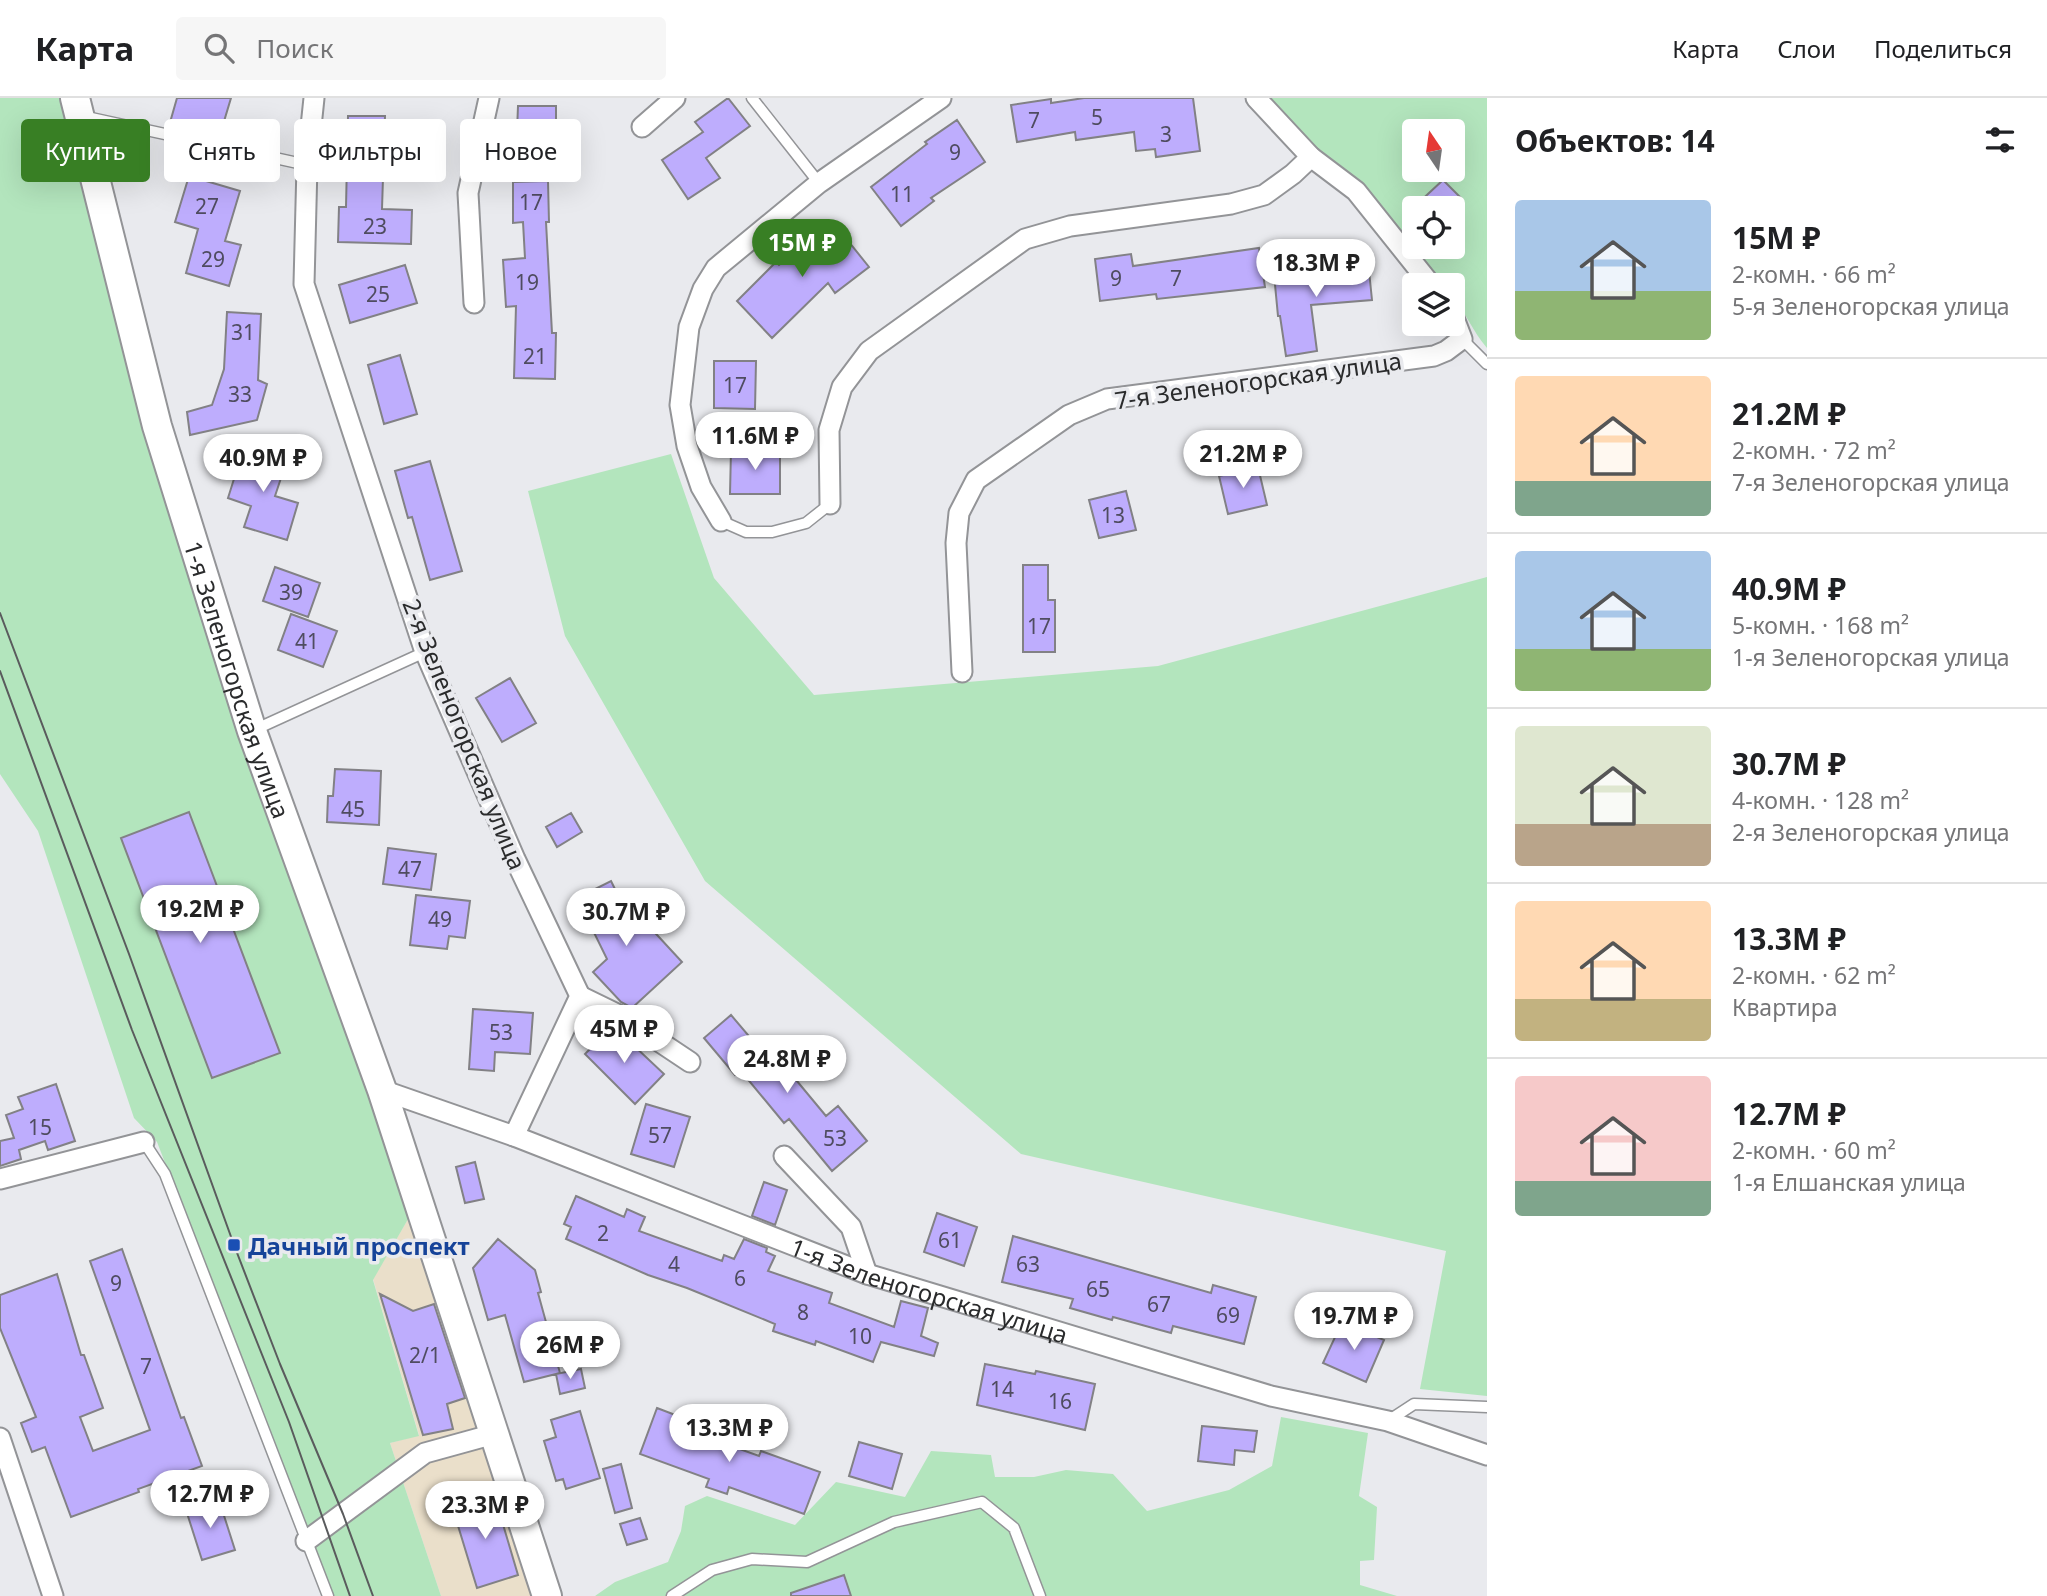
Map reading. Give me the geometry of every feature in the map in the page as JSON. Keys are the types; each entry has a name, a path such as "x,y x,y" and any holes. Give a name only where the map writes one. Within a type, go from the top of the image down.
{"main road":[{"name":"1-я Зеленогорская улица","path":"78,106 157,426 252,731 382,1090 547,1596"}],"street":[{"name":"2-я Зеленогорская улица","path":"312,119 314,98"},
{"path":"474,303 468,193 489,98"},
{"path":"642,127 675,98"},
{"path":"721,521 701,487 687,446 680,405 689,327 703,289 716,268 819,183 941,98"},
{"path":"1256,98 1311,157 1356,191 1421,273"},
{"path":"830,504 829,430 842,387 869,351 1025,239 1070,226 1231,204 1264,195 1311,157"},
{"name":"2-я Зеленогорская улица","path":"307,182 304,285 425,652 515,859 580,996"},
{"name":"7-я Зеленогорская улица","path":"962,672 956,543 959,513 976,480 1069,415 1107,399 1434,356 1462,339"},
{"path":"514,1136 580,996 621,1016 690,1062"},
{"name":"1-я Зеленогорская улица","path":"382,1090 514,1136 867,1274 1271,1396 1388,1421 1487,1455"},
{"path":"0,1179 144,1142"},
{"path":"784,1156 851,1227 867,1274"},
{"path":"306,1541 425,1453 494,1433"},
{"path":"0,1438 53,1596"}],"lane":[{"path":"752,98 819,183"},
{"path":"78,106 294,162"},
{"path":"1462,339 1487,364"},
{"path":"721,521 746,532 772,532 806,523 830,504"},
{"path":"252,731 425,652"},
{"path":"144,1142 165,1174 328,1596"},
{"path":"1388,1421 1414,1404 1487,1407"},
{"path":"672,1596 712,1570 752,1559 807,1562 894,1522 982,1502 1014,1528 1040,1596"}],"shaded area":[{"path":"411,1214 535,1596 441,1596 390,1443 419,1435 373,1279"}],"green space":[{"path":"0,98 61,98 68,119 21,119 21,182 87,182 411,1214 373,1280 419,1436 390,1443 441,1596 333,1596 157,1142 134,1118 38,831 0,774"},
{"path":"1264,98 1487,98 1487,348 1465,314 1465,273 1432,273 1420,259 1465,259 1465,196 1402,196 1402,237 1361,188 1314,153"},
{"path":"671,454 714,578 814,695 1158,666 1487,577 1487,1396 1420,1389 1446,1251 1021,1154 705,881 565,636 528,491"},
{"path":"1281,1417 1368,1433 1359,1496 1377,1507 1374,1560 1360,1561 1360,1585 1397,1596 595,1596 615,1582 668,1562 681,1531 685,1506 707,1496 795,1525 836,1482 905,1497 931,1451 991,1455 995,1477 1034,1477 1066,1470 1113,1474 1147,1511 1229,1490 1272,1466"}],"building":[{"path":"177,98 231,98 225,119 171,119"},
{"path":"728,98 750,126 706,158 720,178 688,199 662,160 703,132 695,122"},
{"path":"1084,98 1193,98 1200,151 1156,157 1155,149 1136,151 1134,132 1076,140 1075,132 1017,142 1011,105 1051,99 1051,103"},
{"path":"518,106 556,106 556,119 518,119"},
{"path":"348,116 385,116 385,119 348,119"},
{"path":"957,120 985,162 931,198 934,201 901,226 871,187 927,144 925,142"},
{"path":"187,182 209,182 240,191 225,241 241,245 229,286 186,273 198,229 175,222"},
{"path":"347,182 383,182 382,209 412,210 411,244 338,242 339,207 346,207"},
{"path":"513,182 548,182 549,222 546,222 552,333 556,333 555,379 514,378 516,306 506,307 503,260 525,258 523,222 513,223"},
{"path":"1441,182 1445,182 1459,196 1426,196"},
{"path":"833,222 869,267 835,293 828,283 772,338 737,301 776,262 779,265"},
{"path":"1259,248 1265,287 1157,299 1156,294 1100,301 1095,259 1131,254 1133,266"},
{"path":"1368,261 1372,300 1311,305 1317,351 1286,356 1278,316 1274,274"},
{"path":"405,265 417,303 350,323 339,285"},
{"path":"227,312 261,314 258,380 267,384 257,420 190,435 187,412 212,405 224,369"},
{"path":"400,355 417,414 384,424 368,365"},
{"path":"714,361 756,361 755,409 714,408"},
{"path":"244,447 287,460 275,496 298,503 287,540 244,527 251,506 228,498"},
{"path":"731,450 780,451 780,494 730,494"},
{"path":"430,461 462,571 430,580 412,517 408,518 395,471"},
{"path":"1258,467 1267,505 1228,514 1219,476"},
{"path":"1126,491 1136,530 1099,538 1089,500"},
{"path":"1023,565 1048,565 1048,600 1055,600 1055,652 1023,652"},
{"path":"275,567 320,583 308,617 263,601"},
{"path":"291,614 337,631 323,667 278,650"},
{"path":"510,678 536,723 502,742 476,698"},
{"path":"335,769 381,771 379,825 327,822 328,796 333,796"},
{"path":"189,812 280,1053 212,1078 121,838"},
{"path":"571,813 582,832 557,847 546,827"},
{"path":"388,848 436,854 431,890 383,884"},
{"path":"611,881 636,932 646,923 682,962 632,1008 621,1002 593,972 607,959 577,898"},
{"path":"416,895 470,901 465,938 449,936 447,949 410,945"},
{"path":"473,1009 533,1013 530,1054 495,1052 494,1071 469,1069"},
{"path":"731,1015 776,1068 782,1063 826,1116 838,1106 867,1141 832,1171 789,1119 784,1123 741,1071 735,1075 704,1038"},
{"path":"613,1026 664,1074 635,1104 585,1054"},
{"path":"56,1084 75,1141 48,1150 45,1141 19,1150 21,1159 0,1166 0,1141 14,1138 6,1115 23,1109 18,1097"},
{"path":"646,1104 690,1117 674,1167 631,1154"},
{"path":"475,1162 484,1199 465,1203 456,1167"},
{"path":"764,1182 787,1190 775,1225 752,1216"},
{"path":"576,1196 624,1217 627,1209 645,1217 639,1231 722,1261 724,1255 734,1259 744,1239 767,1248 766,1252 775,1256 768,1271 832,1293 829,1303 894,1327 901,1301 928,1308 921,1336 938,1343 934,1356 881,1342 873,1362 816,1341 815,1345 773,1331 775,1324 648,1275 566,1239 571,1227 564,1224"},
{"path":"937,1213 977,1227 964,1266 924,1252"},
{"path":"1013,1236 1211,1293 1213,1285 1256,1297 1244,1344 1173,1326 1171,1333 1113,1317 1112,1320 1070,1308 1073,1299 1002,1282"},
{"path":"498,1239 535,1270 541,1292 538,1293 560,1373 524,1382 505,1315 488,1320 473,1268"},
{"path":"122,1249 181,1418 184,1417 202,1466 71,1517 45,1447 32,1452 21,1423 36,1417 0,1328 0,1295 57,1274 81,1355 84,1355 103,1408 80,1417 93,1451 150,1430 90,1261"},
{"path":"380,1294 413,1311 434,1304 465,1398 447,1404 453,1429 423,1435"},
{"path":"1342,1322 1384,1340 1366,1382 1323,1363"},
{"path":"985,1364 1035,1374 1036,1371 1095,1384 1085,1430 977,1405"},
{"path":"581,1369 585,1388 560,1394 556,1374"},
{"path":"657,1408 699,1424 695,1433 759,1456 761,1451 820,1472 804,1514 729,1487 727,1494 706,1487 709,1479 640,1454"},
{"path":"580,1411 600,1478 566,1489 563,1479 556,1481 544,1441 556,1437 551,1420"},
{"path":"1202,1426 1257,1431 1254,1452 1235,1450 1234,1465 1198,1461"},
{"path":"859,1442 902,1454 892,1489 849,1476"},
{"path":"621,1464 632,1508 615,1513 603,1469"},
{"path":"494,1494 518,1575 477,1588 452,1506"},
{"path":"219,1500 235,1550 202,1560 186,1510"},
{"path":"640,1518 647,1539 627,1545 620,1524"},
{"path":"844,1575 851,1596 791,1596 791,1593"}],"tram line":[{"path":"0,613 129,954 234,1245 343,1514 373,1596"},
{"path":"0,671 132,1030 289,1422 350,1596"}],"place":[{"name":"Дачный проспект","path":"234,1245"}]}
